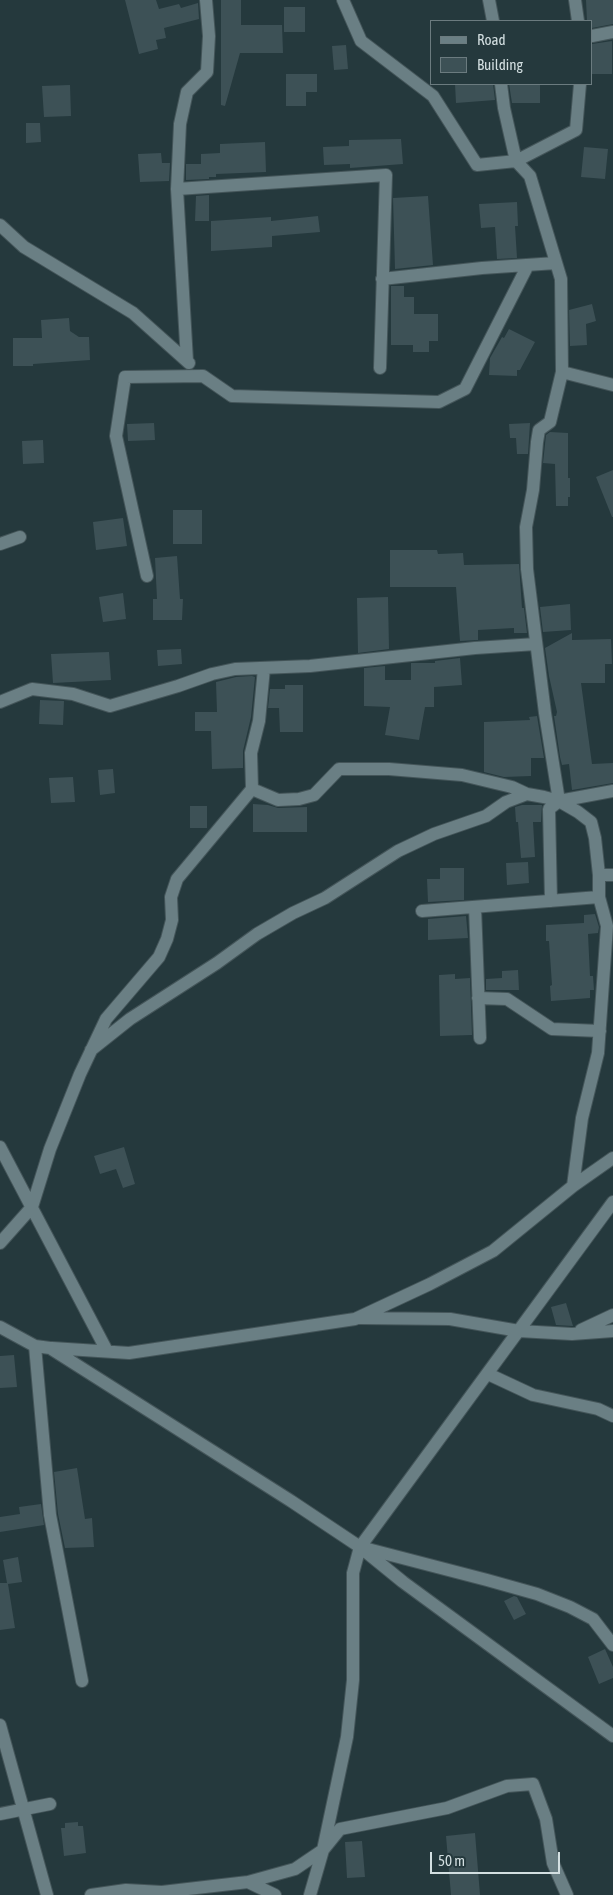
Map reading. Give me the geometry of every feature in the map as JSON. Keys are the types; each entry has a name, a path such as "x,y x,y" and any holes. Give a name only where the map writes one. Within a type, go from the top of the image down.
{"street":[{"path":"186,361 177,190 180,124 187,92 207,72 209,36 206,0"},
{"path":"343,0 361,41 434,96 477,165 516,161 576,130 580,85"},
{"path":"489,0 493,20"},
{"path":"575,0 578,20"},
{"path":"593,36 613,32"},
{"path":"500,85 516,161 530,176 561,279 562,372 550,422 539,430 533,490 526,527 527,569 536,644 559,801"},
{"path":"177,190 386,175 380,368"},
{"path":"0,225 24,247 133,313 186,361 232,396 439,402 465,390 528,265"},
{"path":"382,279 482,268 556,263"},
{"path":"562,372 613,385"},
{"path":"147,576 116,436 125,377 204,376"},
{"path":"0,544 20,537"},
{"path":"0,702 32,689 73,694 110,706 212,674 236,669 310,666 474,648 536,644"},
{"path":"0,1244 32,1207 50,1149 106,1019 159,957 167,939 172,920 171,897 177,878 252,789 251,753 259,721 264,668"},
{"path":"252,789 278,800 299,799 314,795 339,769 388,769 462,775 512,787 527,794 559,801 591,822 595,838 599,874 599,897 607,926 598,1053 582,1118 573,1186"},
{"path":"551,901 550,809 559,801 613,790"},
{"path":"92,1050 130,1019 257,934 293,913 325,898 398,850 434,834 486,816 506,802 527,794"},
{"path":"599,874 613,875"},
{"path":"422,911 599,897"},
{"path":"474,907 480,1038"},
{"path":"478,998 507,999 552,1029 600,1031"},
{"path":"0,1147 107,1352"},
{"path":"355,1319 430,1284 493,1251 573,1186 613,1158"},
{"path":"310,1895 324,1850 347,1737 353,1680 353,1573 360,1547 613,1202"},
{"path":"572,1334 613,1316"},
{"path":"0,1327 35,1346 129,1353 355,1319 403,1317 450,1319 519,1331 572,1334 613,1331"},
{"path":"35,1346 50,1515 82,1681"},
{"path":"50,1348 360,1547 403,1582 613,1736"},
{"path":"488,1374 532,1395 598,1409 613,1416"},
{"path":"360,1547 537,1594 570,1606 593,1619 613,1645"},
{"path":"0,1725 47,1895"},
{"path":"91,1895 126,1890 162,1892 248,1882 295,1869 324,1850 340,1829 447,1808 507,1786 533,1784 546,1820 553,1863 567,1895"},
{"path":"0,1814 50,1804"},
{"path":"248,1882 275,1895"}],"building":[{"path":"125,0 156,0 159,9 179,4 181,8 198,3 199,19 164,28 166,38 156,40 158,49 139,54"},
{"path":"221,0 241,0 241,25 282,25 283,53 240,53 225,106 221,105"},
{"path":"586,0 613,0 613,24 593,28 593,20 587,20"},
{"path":"284,7 305,7 305,32 284,32"},
{"path":"612,41 612,74 593,74 593,44"},
{"path":"346,45 348,69 334,70 332,46"},
{"path":"286,74 317,74 317,92 306,92 306,106 286,106"},
{"path":"70,85 71,116 44,117 42,86"},
{"path":"455,85 493,85 495,100 456,103"},
{"path":"509,85 540,85 540,103 512,103"},
{"path":"26,123 40,123 41,142 26,143"},
{"path":"401,139 403,164 350,168 350,164 324,165 323,147 349,146 349,140"},
{"path":"265,142 266,172 216,174 216,177 209,177 209,179 186,180 186,164 201,164 201,154 220,153 220,144"},
{"path":"584,147 608,149 605,179 581,177"},
{"path":"161,153 162,163 170,163 169,181 140,182 138,154"},
{"path":"209,195 209,221 195,221 196,196"},
{"path":"428,196 433,265 395,269 393,198"},
{"path":"517,202 518,226 515,226 517,258 497,259 495,227 481,228 479,204"},
{"path":"318,216 320,232 272,236 272,247 211,251 211,221 271,217 271,221"},
{"path":"391,286 404,286 404,297 414,297 414,314 438,314 438,341 429,341 429,352 413,352 413,345 391,345"},
{"path":"592,304 596,321 586,324 587,345 570,346 569,310"},
{"path":"69,318 70,331 79,337 89,337 90,360 33,364 33,366 13,366 13,338 42,338 41,320"},
{"path":"509,329 535,342 520,370 517,370 517,376 489,375 490,358"},
{"path":"154,423 155,440 128,441 127,424"},
{"path":"530,423 528,454 517,454 516,438 510,438 509,424"},
{"path":"550,432 568,433 570,497 568,497 568,506 556,506 555,464 543,463 546,435"},
{"path":"43,440 44,463 23,464 22,441"},
{"path":"613,470 613,517 612,517 596,477"},
{"path":"173,510 202,510 202,544 173,544"},
{"path":"123,518 127,546 96,550 93,522"},
{"path":"390,550 437,550 438,554 463,553 464,565 519,564 522,608 524,608 527,633 514,633 514,628 478,630 478,640 460,641 456,587 390,587"},
{"path":"177,556 180,599 183,599 182,620 153,620 153,599 157,599 155,558"},
{"path":"123,593 126,619 103,622 99,597"},
{"path":"388,597 389,649 358,653 357,598"},
{"path":"570,604 571,630 543,632 540,607"},
{"path":"572,633 572,640 611,639 612,664 605,664 605,683 581,683 592,764 613,763 613,783 572,790 569,764 562,765 560,757 554,716 556,716 557,712 545,648"},
{"path":"181,649 182,664 158,666 157,650"},
{"path":"109,652 111,680 53,683 51,654"},
{"path":"460,658 462,685 434,687 434,707 425,707 419,740 385,735 390,707 364,706 364,668 385,666 385,680 411,680 411,663 435,663 435,661"},
{"path":"236,677 255,677 251,717 243,751 243,768 212,769 211,731 195,731 195,712 217,712 216,682"},
{"path":"285,685 303,685 303,732 280,732 279,708 268,708 270,689 285,689"},
{"path":"40,700 64,701 63,725 39,724"},
{"path":"537,716 544,758 531,758 531,776 504,777 484,772 484,722 530,720 529,717"},
{"path":"113,769 115,793 100,795 98,770"},
{"path":"73,777 75,802 51,803 49,778"},
{"path":"253,804 278,808 307,807 307,832 253,832"},
{"path":"542,805 541,822 533,822 535,857 521,858 515,807"},
{"path":"190,806 207,806 207,828 190,828"},
{"path":"528,862 529,883 507,885 506,863"},
{"path":"440,868 464,868 464,900 428,902 427,879 440,879"},
{"path":"595,914 599,927 598,933 588,934 590,976 593,976 594,990 590,990 590,998 551,1001 550,986 552,985 549,941 546,941 546,925 584,923 584,915"},
{"path":"466,916 468,938 428,940 428,919"},
{"path":"518,970 519,990 486,990 486,979 502,978 502,971"},
{"path":"455,974 455,979 470,978 472,1035 440,1036 439,975"},
{"path":"124,1147 135,1184 123,1188 116,1169 100,1174 94,1156"},
{"path":"566,1303 573,1326 556,1325 551,1307"},
{"path":"14,1355 17,1387 0,1388 0,1356"},
{"path":"77,1468 85,1519 92,1518 94,1547 65,1548 58,1514 54,1472"},
{"path":"41,1504 44,1525 0,1532 0,1517 20,1514 19,1507"},
{"path":"18,1557 22,1582 8,1584 15,1628 0,1630 0,1583 7,1583 3,1560"},
{"path":"514,1596 517,1597 526,1614 514,1620 504,1601"},
{"path":"605,1649 613,1667 613,1678 599,1684 588,1657"},
{"path":"78,1822 78,1826 83,1826 86,1853 64,1856 61,1828 65,1828 65,1823"},
{"path":"475,1833 480,1895 451,1895 446,1836"},
{"path":"362,1841 365,1877 347,1878 345,1842"}]}
